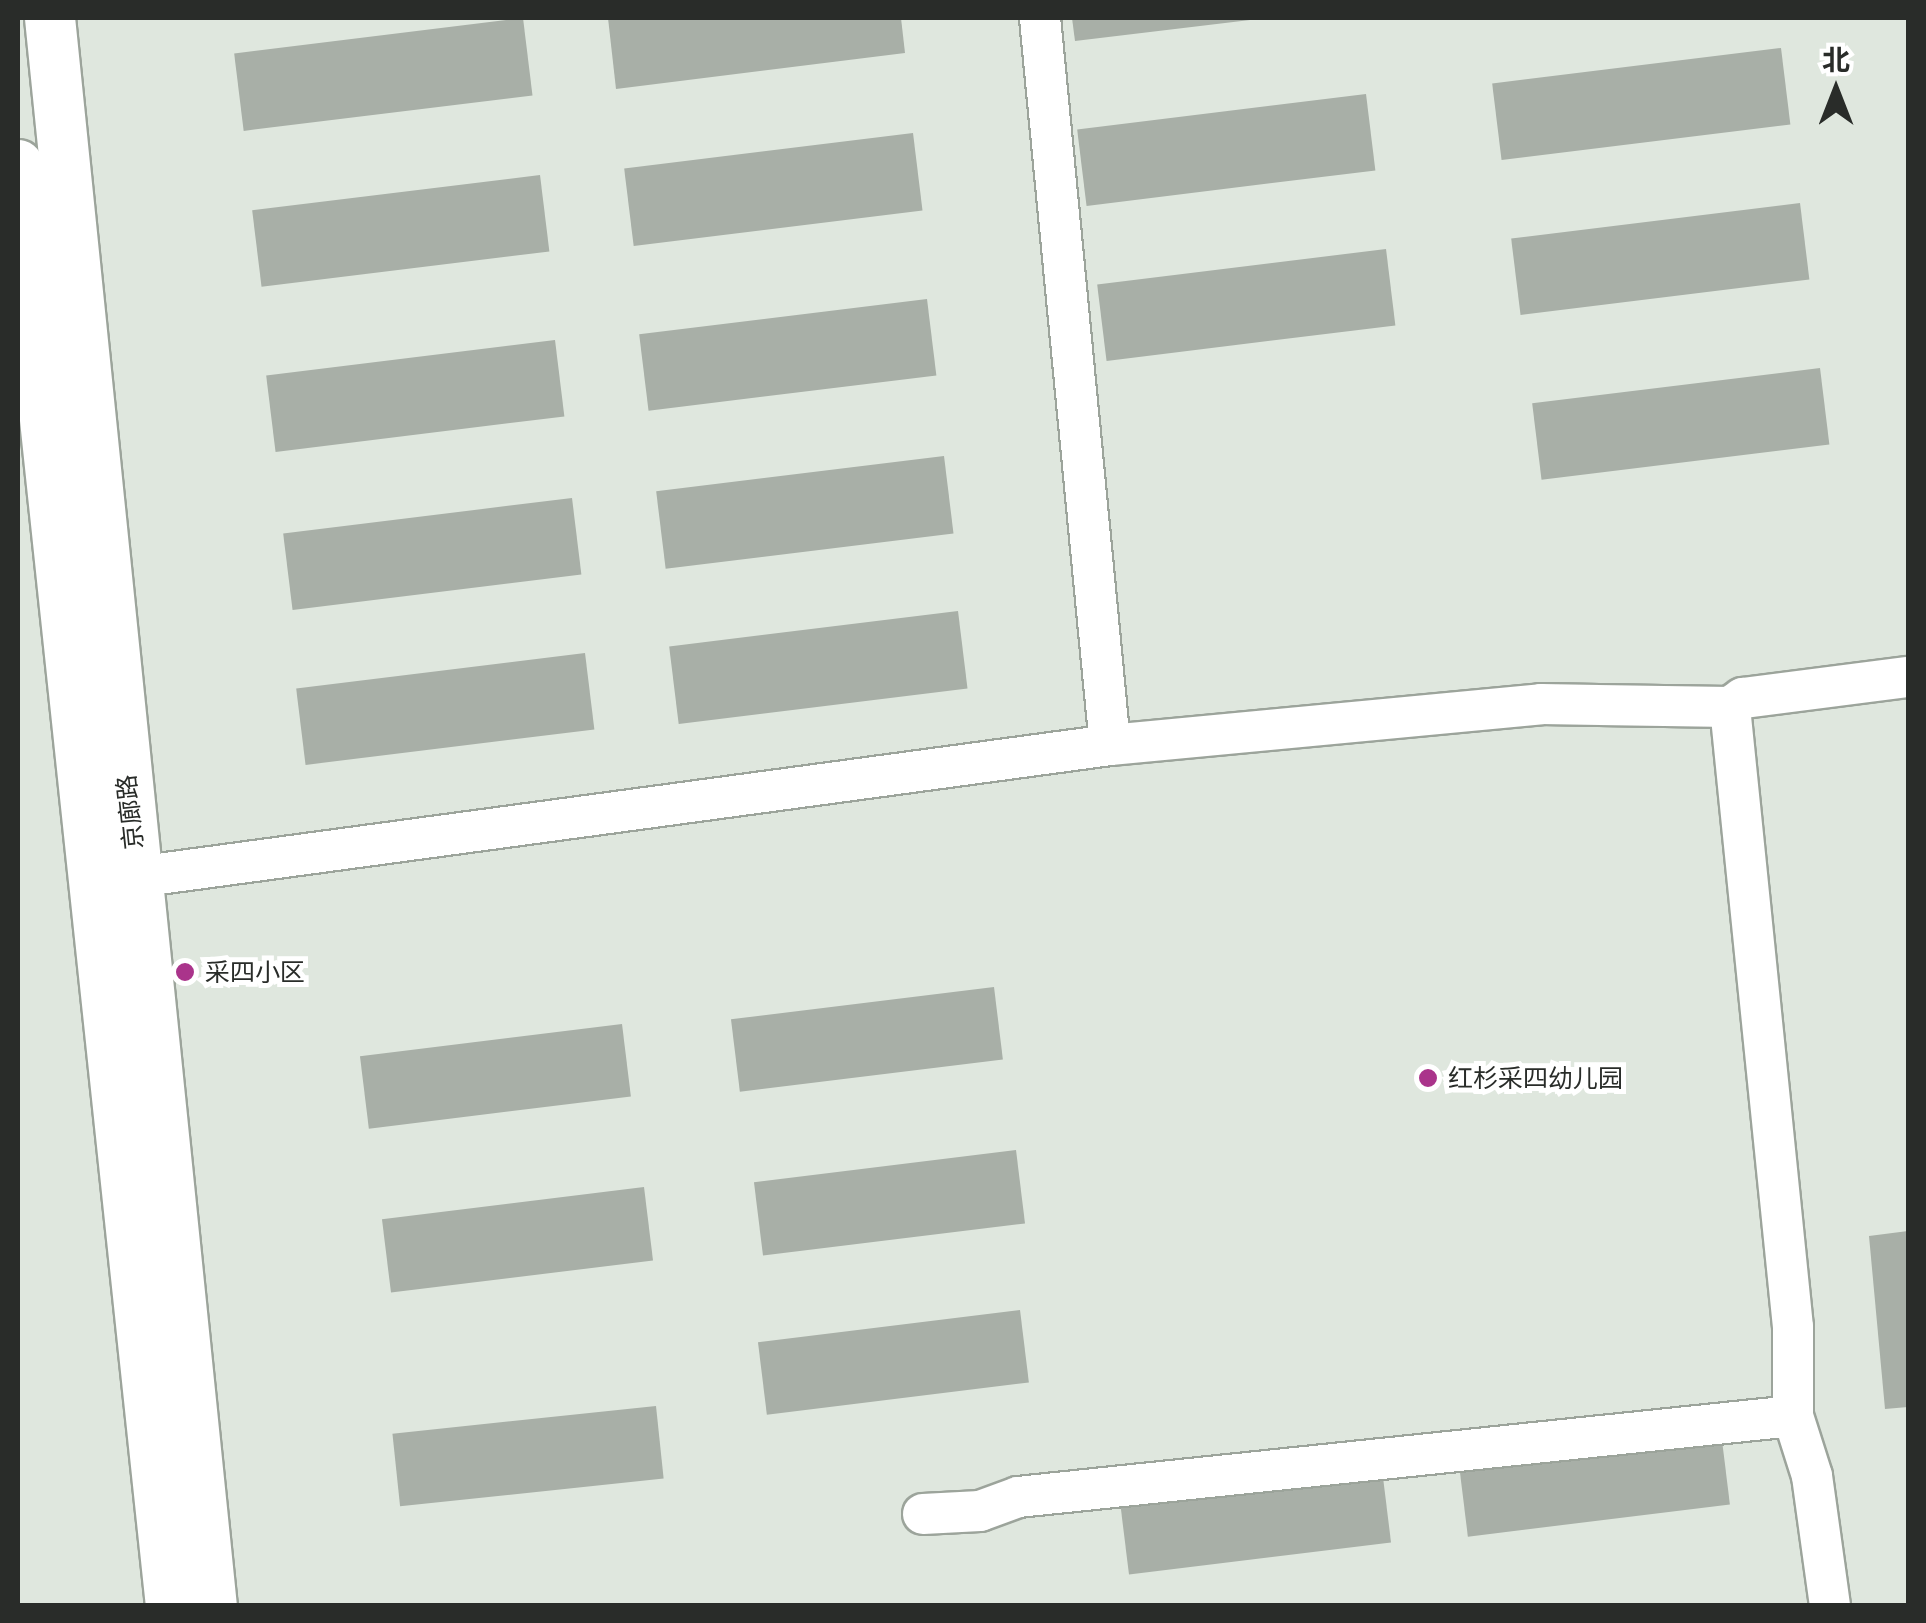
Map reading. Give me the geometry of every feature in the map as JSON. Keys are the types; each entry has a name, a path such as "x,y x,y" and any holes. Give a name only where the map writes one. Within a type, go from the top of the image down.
{"street":[{"name":"京廊路","path":"50,18 170,1606"},
{"path":"1040,18 1110,745"},
{"name":"京廊路","path":"18,165 212,1606"},
{"path":"116,880 1110,745 1542,704 1730,707 1744,698 1908,677"},
{"path":"1730,707 1793,1326 1793,1416 1812,1476 1830,1606"},
{"path":"923,1514 980,1511 1018,1498 1793,1416"}],"building":[{"path":"523,18 533,95 244,131 234,53"},
{"path":"608,18 901,18 905,53 616,89"},
{"path":"1072,18 1250,18 1250,20 1075,41"},
{"path":"1781,48 1790,124 1502,160 1492,83"},
{"path":"1366,94 1375,170 1087,206 1077,129"},
{"path":"913,133 923,210 634,246 624,168"},
{"path":"540,175 549,251 262,287 252,210"},
{"path":"1800,203 1809,279 1521,315 1511,238"},
{"path":"1386,249 1395,325 1107,361 1097,284"},
{"path":"927,299 936,375 649,411 639,334"},
{"path":"555,340 564,416 276,452 266,375"},
{"path":"1820,368 1829,444 1542,480 1532,403"},
{"path":"944,456 954,533 666,569 656,491"},
{"path":"572,498 581,574 293,610 283,533"},
{"path":"958,611 968,688 679,724 669,646"},
{"path":"585,653 594,729 306,765 296,688"},
{"path":"994,987 1003,1059 740,1092 731,1019"},
{"path":"622,1024 631,1096 369,1129 360,1056"},
{"path":"1016,1150 1025,1223 763,1256 754,1182"},
{"path":"644,1187 653,1260 391,1293 382,1219"},
{"path":"1908,1231 1908,1407 1885,1409 1869,1236"},
{"path":"1020,1310 1029,1382 767,1415 758,1342"},
{"path":"656,1406 664,1479 400,1506 392,1434"},
{"path":"1721,1432 1730,1504 1468,1537 1459,1464"},
{"path":"1382,1469 1391,1542 1129,1575 1120,1501"}],"place":[{"name":"采四小区","path":"185,972"},
{"name":"红杉采四幼儿园","path":"1428,1078"}]}
